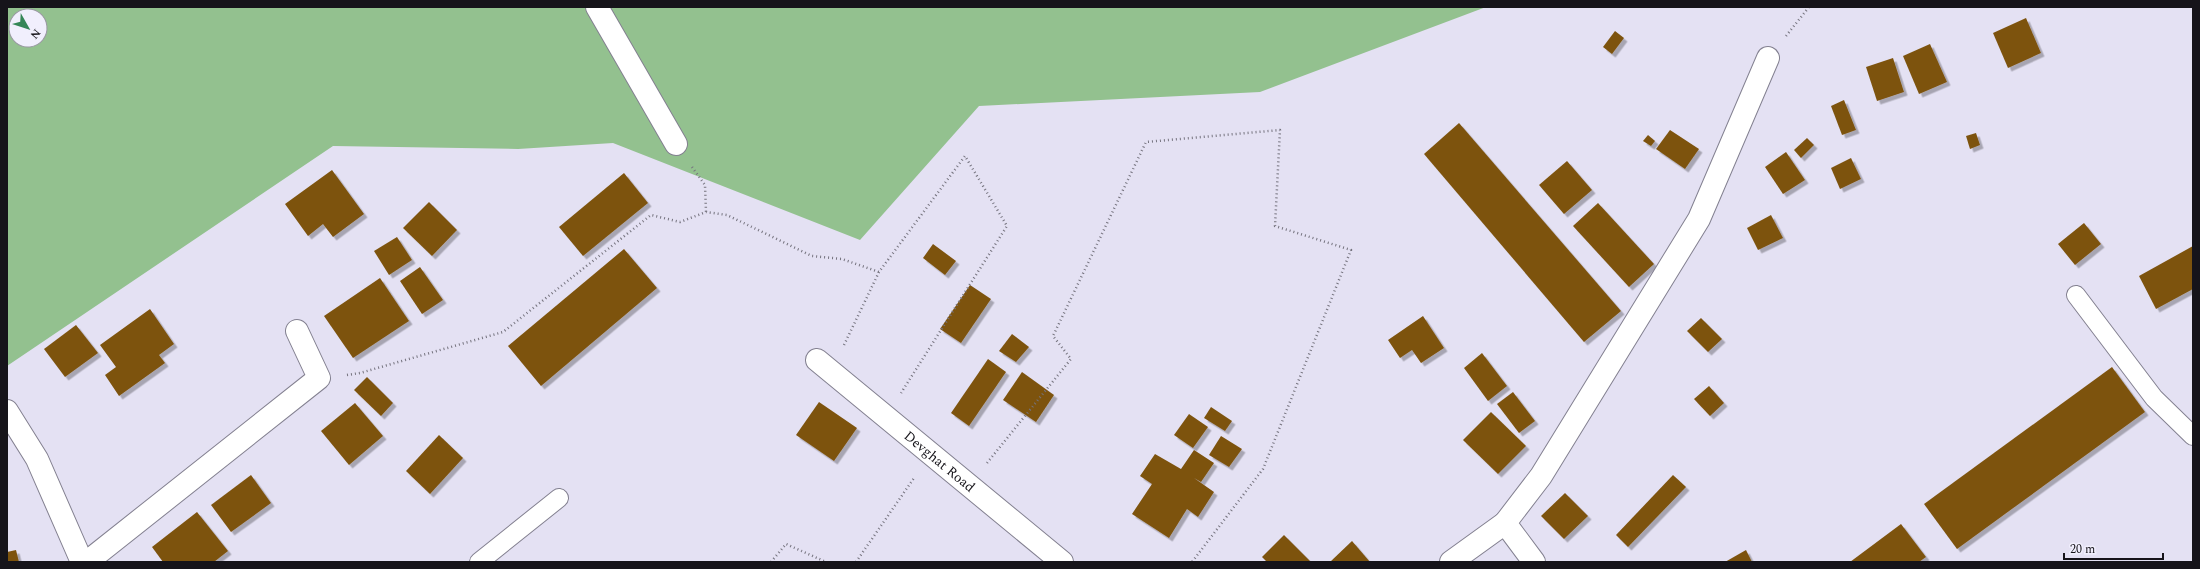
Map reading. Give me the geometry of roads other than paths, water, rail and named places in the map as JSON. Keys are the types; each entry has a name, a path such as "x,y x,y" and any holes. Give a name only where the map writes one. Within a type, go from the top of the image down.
{"street":[{"path":"597,7 676,144"},
{"path":"1452,562 1505,523 1541,476 1699,219 1768,58"},
{"path":"87,562 319,378 297,331"},
{"name":"Devghat Road","path":"817,360 845,385 930,454 970,484 1062,562"},
{"path":"7,411 37,459 82,562"},
{"path":"1505,523 1534,562"}],"lane":[{"path":"2076,296 2154,398 2193,436"},
{"path":"479,562 559,498"}]}
